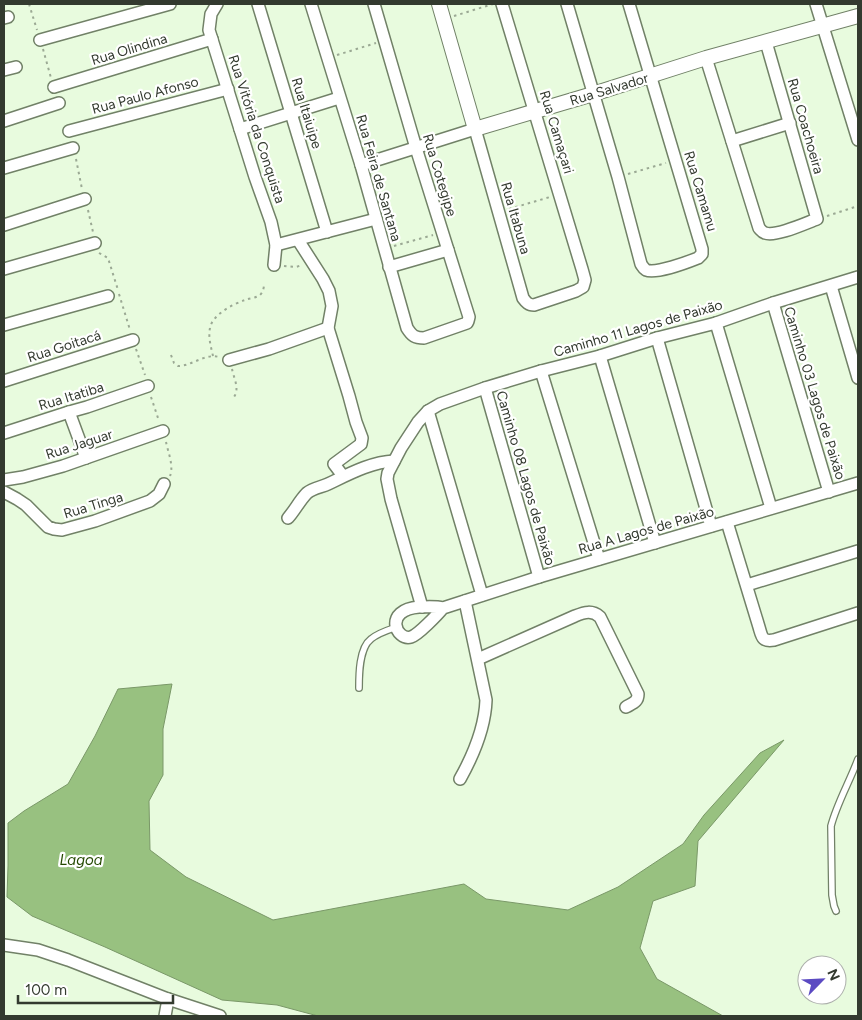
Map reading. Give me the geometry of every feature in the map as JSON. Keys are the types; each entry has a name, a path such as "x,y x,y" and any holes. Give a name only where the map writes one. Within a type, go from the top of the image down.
{"street":[{"path":"40,40 170,4"},
{"name":"Rua Vitória da Conquista","path":"216,4 211,14 209,30 271,222 276,246 274,265"},
{"name":"Rua Itaiuipe","path":"258,4 327,232"},
{"name":"Rua Feira de Santana","path":"310,4 361,165 407,328 412,336 418,338 437,334"},
{"name":"Rua Cotegipe","path":"374,4 469,320 466,323 437,334"},
{"path":"439,4 475,129"},
{"name":"Rua Camaçari","path":"502,4 585,280 583,287 576,291 538,304"},
{"name":"Rua Camamu","path":"567,4 618,177 641,264 645,270 661,270 698,258 702,254 702,249 629,4"},
{"path":"816,4 858,140"},
{"name":"Rua Salvador","path":"361,165 650,77 706,58 858,16"},
{"name":"Rua Olindina","path":"54,88 212,39"},
{"name":"Rua Coachoeira","path":"766,42 817,219"},
{"path":"706,58 759,228 762,232 773,234 817,219"},
{"path":"4,70 16,66"},
{"name":"Rua Paulo Afonso","path":"69,131 228,89"},
{"path":"240,130 339,98"},
{"path":"4,121 59,103"},
{"path":"732,141 790,123"},
{"name":"Rua Itabuna","path":"475,129 523,298 531,305 538,304"},
{"path":"4,168 73,148"},
{"path":"4,225 85,199"},
{"path":"276,246 376,218"},
{"path":"298,240 326,284 331,299 331,316 328,328 363,440 361,444 334,464 343,476"},
{"path":"4,269 95,243"},
{"path":"389,267 448,250"},
{"name":"Caminho 11 Lagos de Paixão","path":"428,410 485,388 657,338 716,323 858,277"},
{"path":"831,286 858,378"},
{"path":"4,325 108,296"},
{"name":"Caminho 03 Lagos de Paixão","path":"773,303 829,492"},
{"path":"716,323 771,508"},
{"path":"229,360 269,349 328,328"},
{"path":"657,338 711,526"},
{"name":"Rua Goitacá","path":"4,381 133,340"},
{"path":"600,356 655,542"},
{"path":"541,371 599,559"},
{"name":"Rua Itatiba","path":"4,433 148,386"},
{"name":"Caminho 08 Lagos de Paixão","path":"485,388 539,577"},
{"path":"422,607 388,490 387,479 394,461 418,422 428,410"},
{"path":"428,410 482,596"},
{"path":"69,412 86,458"},
{"name":"Rua Jaguar","path":"4,480 23,478 163,431"},
{"path":"288,518 308,492 343,476 385,461 394,461"},
{"name":"Rua A Lagos de Paixão","path":"443,608 420,631 411,637 404,637 399,633 396,620 398,614 403,611 422,607 443,608 655,542 858,483"},
{"name":"Rua Tinga","path":"4,492 26,505 48,527 54,530 62,530 95,521 150,501 159,494 164,484"},
{"path":"727,522 763,638 768,641 858,612"},
{"path":"747,585 858,551"},
{"path":"460,779 480,735 485,715 486,700 465,601"},
{"path":"478,660 586,612 596,613 600,617 638,694 636,702 626,707"},
{"path":"4,945 38,950 168,999 220,1016"},
{"path":"165,1016 168,999"}],"lane":[{"path":"359,688 359,670 368,640 397,627"},
{"path":"836,911 832,895 831,826 858,759"}],"path":[{"path":"29,4 54,88"},
{"path":"444,19 495,4"},
{"path":"327,58 385,40"},
{"path":"618,177 676,160"},
{"path":"500,212 560,194"},
{"path":"817,219 858,206"},
{"path":"384,249 442,232"},
{"path":"95,243 98,252 108,258 163,431 172,474 164,484"},
{"path":"274,265 296,267 312,262"},
{"path":"213,356 210,328 215,318 242,301 259,295 263,292 264,284"},
{"path":"172,355 174,364 178,366 189,365 213,356 229,360 237,392 236,396 232,399"}],"water":[{"name":"Lagoa","path":"172,684 163,729 163,775 149,801 150,850 186,877 273,920 464,884 486,899 568,910 618,887 683,844 704,815 760,753 784,740 698,841 695,886 653,901 640,948 657,979 723,1016 318,1016 277,1005 222,1000 32,916 7,897 8,823 68,784 95,736 118,689"}]}
